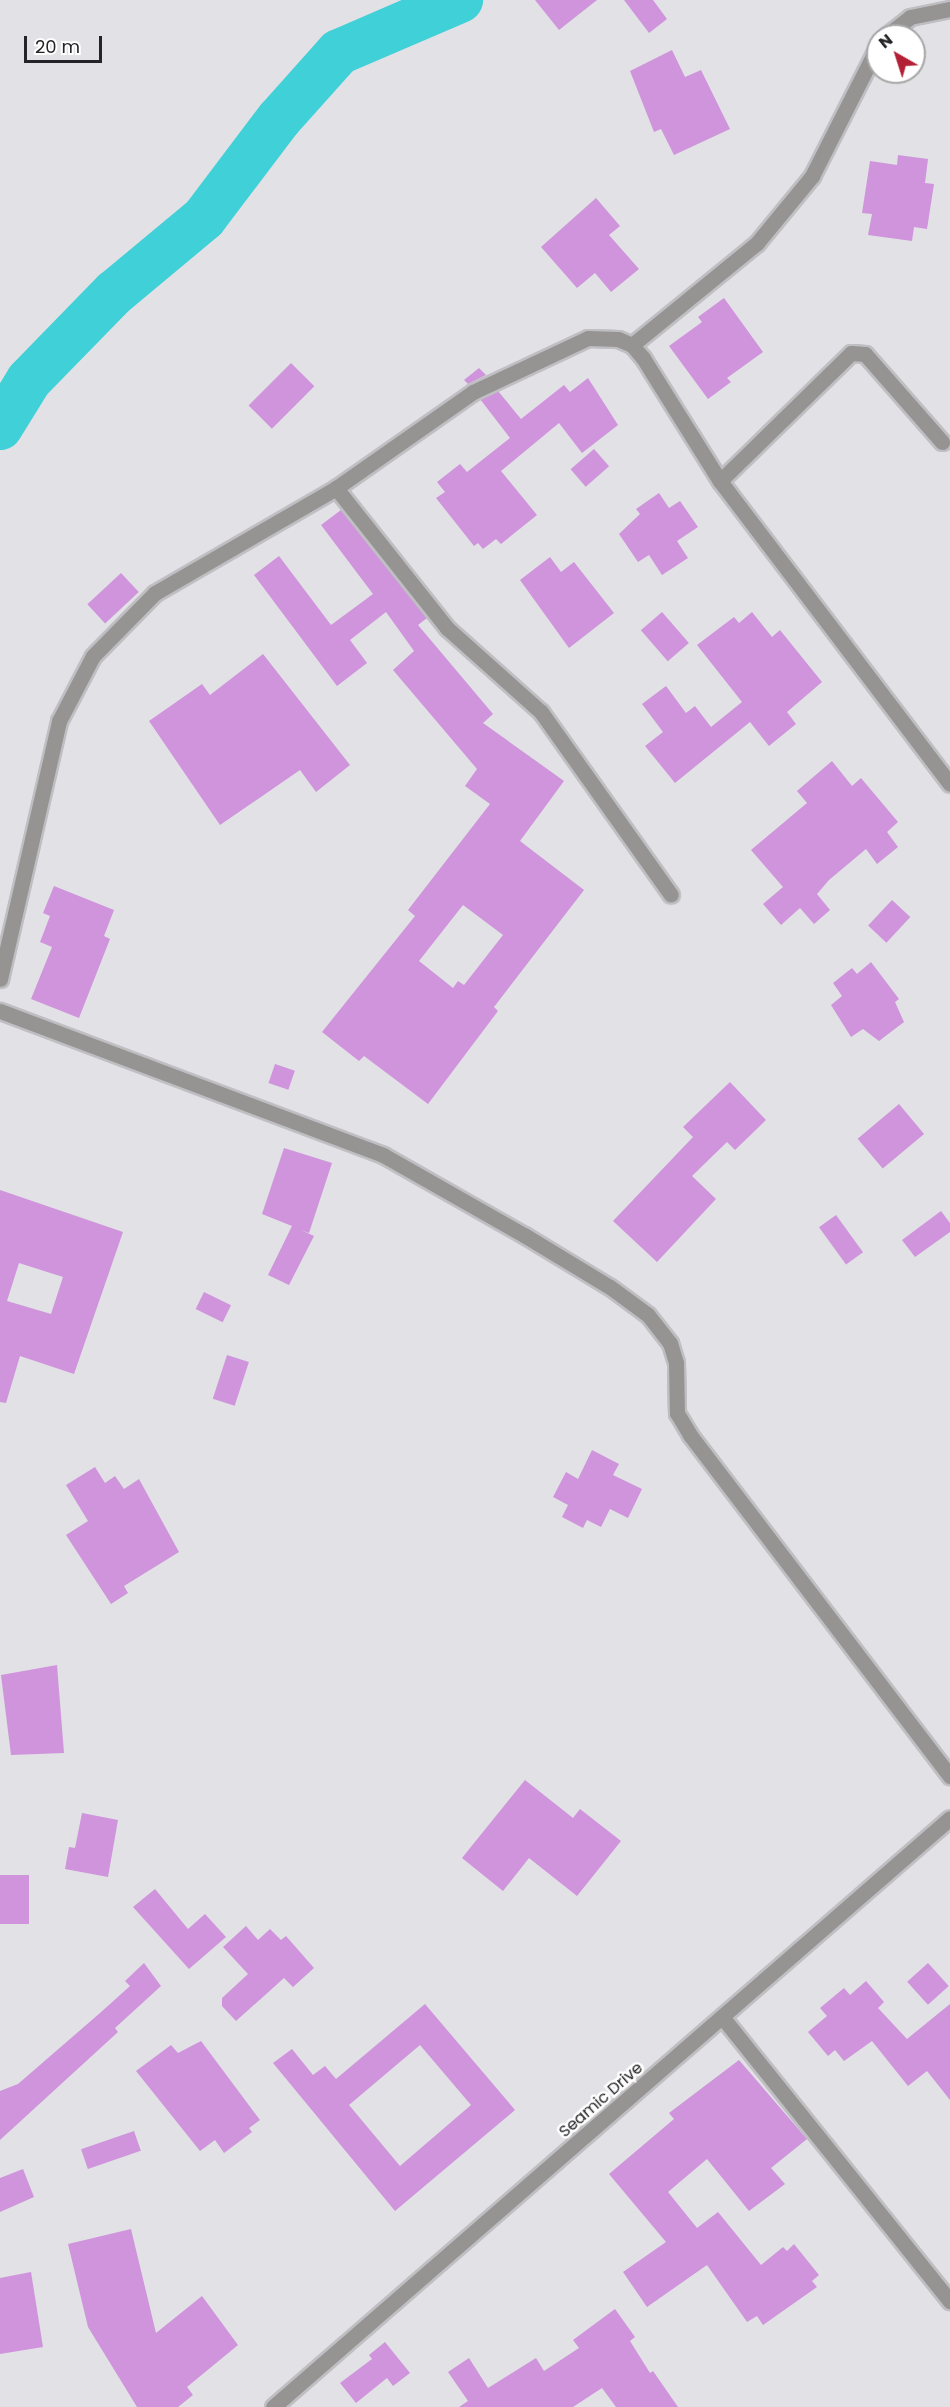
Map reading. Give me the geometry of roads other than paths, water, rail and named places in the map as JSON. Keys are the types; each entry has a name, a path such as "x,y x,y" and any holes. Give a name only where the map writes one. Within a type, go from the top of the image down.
{"street":[{"path":"901,24 910,17 950,9"},
{"path":"632,345 757,243 812,176 866,70"},
{"path":"0,979 59,721 93,656 154,593 336,488 472,392 588,338 603,336 632,345 657,376 720,481 950,784"},
{"path":"720,481 851,353 865,354 942,442"},
{"path":"336,488 447,628 541,712 671,896"},
{"path":"0,1011 382,1155 572,1264 648,1315 670,1343 676,1363 677,1413 690,1436 950,1776"},
{"name":"Seamic Drive","path":"273,2407 723,2018 950,1818"},
{"path":"723,2018 950,2301"}],"waterway":[{"path":"0,427 29,380 114,293 204,218 279,119 339,52 460,0"}]}
